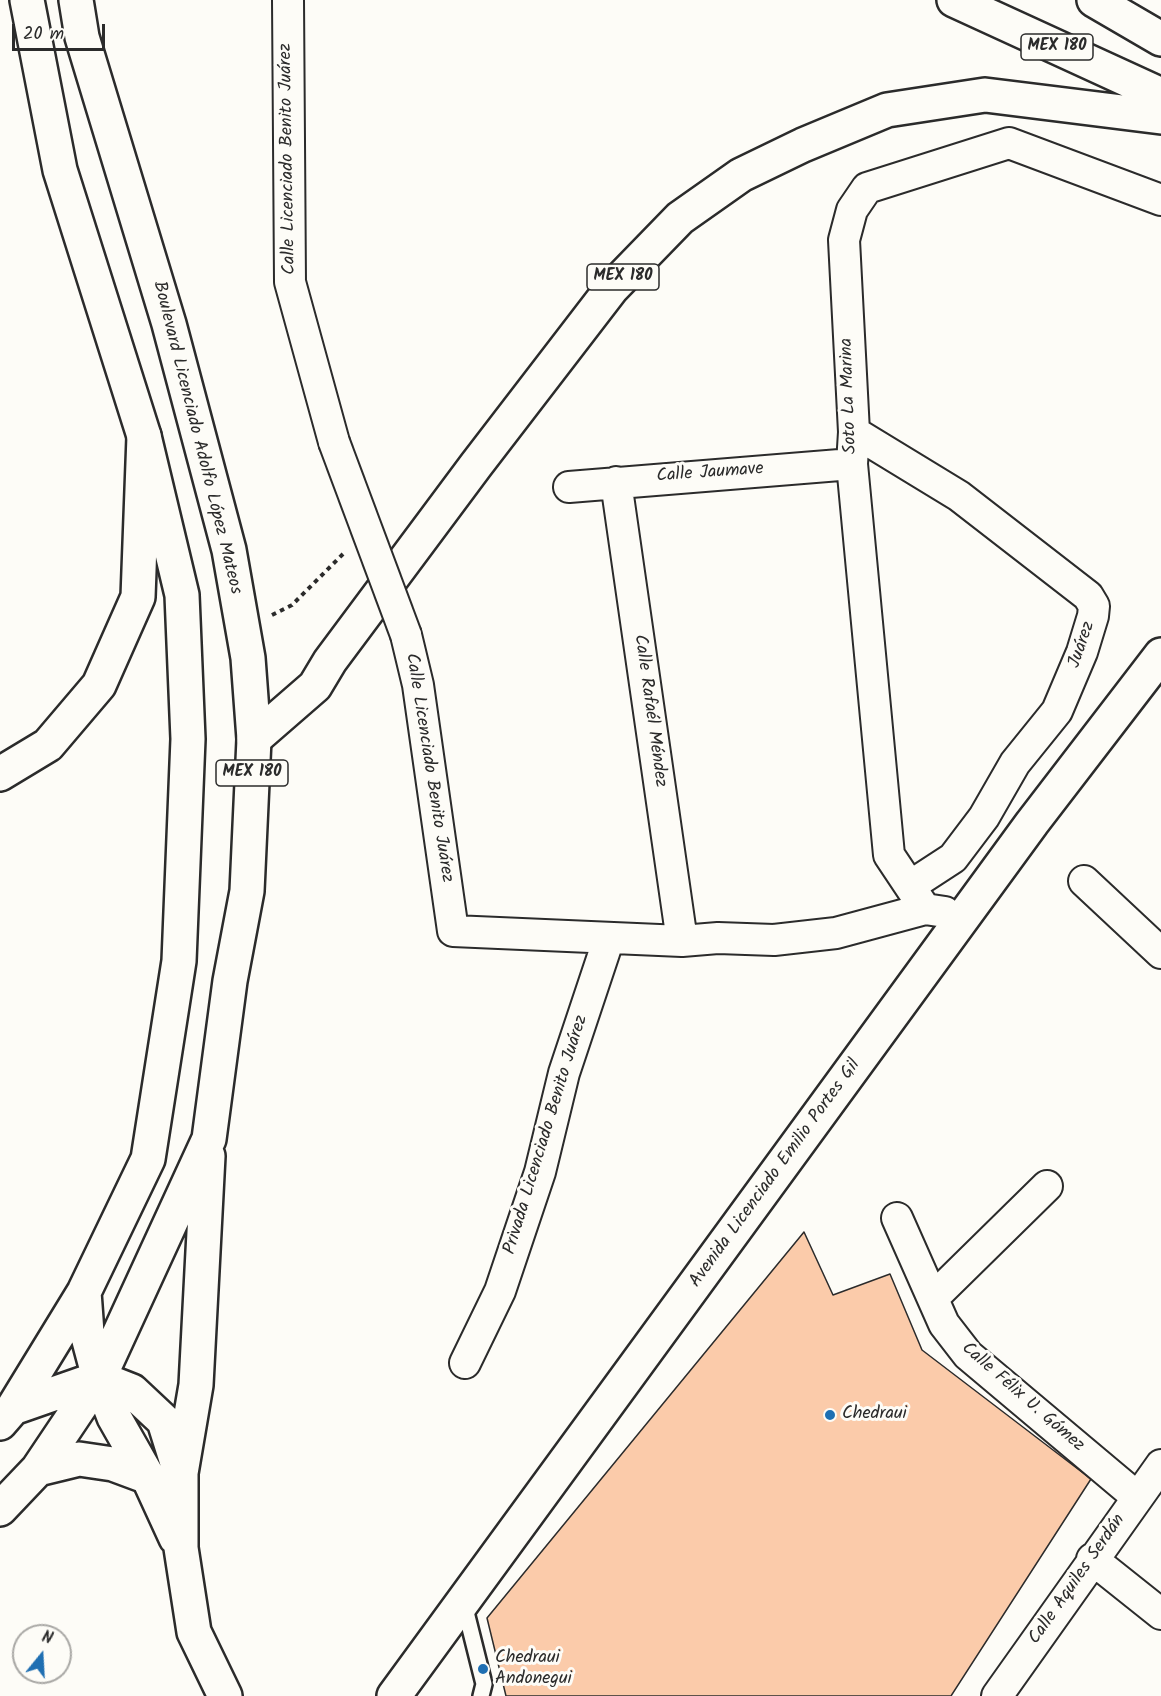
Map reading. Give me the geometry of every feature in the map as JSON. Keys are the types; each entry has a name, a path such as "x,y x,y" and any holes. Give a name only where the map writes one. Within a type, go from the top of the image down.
{"main road":[{"path":"7,1416 84,1292 148,1159 179,961 188,740 182,595 144,436 60,170 27,0"},
{"name":"Boulevard Licenciado Adolfo López Mateos","path":"0,1509 38,1469 99,1378 209,1139 230,981 247,891 254,739 248,658 229,550 169,324 82,37 76,0"},
{"name":"MEX 180","path":"954,0 1161,95"},
{"name":"MEX 180","path":"1076,0 1128,21"},
{"name":"MEX 180","path":"1094,0 1161,39"},
{"path":"34,44 82,37"},
{"name":"MEX 180","path":"254,739 315,686 330,661 476,465 612,288 680,218 741,175 803,145 886,110 974,97 1007,98 1161,117"},
{"path":"0,774 48,745 99,685 138,597 144,436"},
{"name":"Avenida Licenciado Emilio Portes Gil","path":"394,1696 965,915 1161,655"},
{"path":"209,1139 196,1385 181,1473 181,1548 194,1632 225,1696"},
{"path":"84,1292 87,1333 99,1378 114,1417 148,1477 181,1548"},
{"path":"7,1416 99,1378 132,1391 164,1421 181,1473"},
{"path":"38,1469 79,1459 113,1464 148,1477"}],"street":[{"name":"Calle Licenciado Benito Juárez","path":"288,0 290,282 334,442 406,635 418,685 453,931 682,941 718,938 774,940 836,933 917,897 965,915"},
{"name":"Soto La Marina","path":"917,897 889,855 852,464 854,432 844,240 852,210 867,188 1009,143 1161,200"},
{"name":"Juárez","path":"854,432 959,496 1088,596 1094,606 1094,616 1082,652 1057,711 1015,763 984,817 953,858 917,897"},
{"name":"Calle Jaumave","path":"569,488 616,482 852,464"},
{"name":"Calle Rafaél Méndez","path":"616,482 682,941"},
{"path":"1084,881 1161,952"},
{"name":"Privada Licenciado Benito Juárez","path":"465,1363 500,1291 540,1172 564,1073 609,938"},
{"path":"933,1298 1047,1186"},
{"name":"Calle Félix U. Gómez","path":"897,1218 944,1324 968,1355 1137,1497"},
{"name":"Calle Aquiles Serdán","path":"997,1696 1092,1559 1161,1465"},
{"path":"1092,1559 1161,1614"}],"lane":[{"path":"464,1601 484,1692"}],"path":[{"path":"242,619 266,618 292,605 343,555 344,547"}],"building":[{"name":"Chedraui","path":"804,1232 833,1295 890,1274 922,1350 1091,1479 951,1696 506,1696 487,1618"}],"place":[{"name":"Chedraui","path":"830,1415"},
{"name":"Chedraui Andonegui","path":"483,1669"}]}
